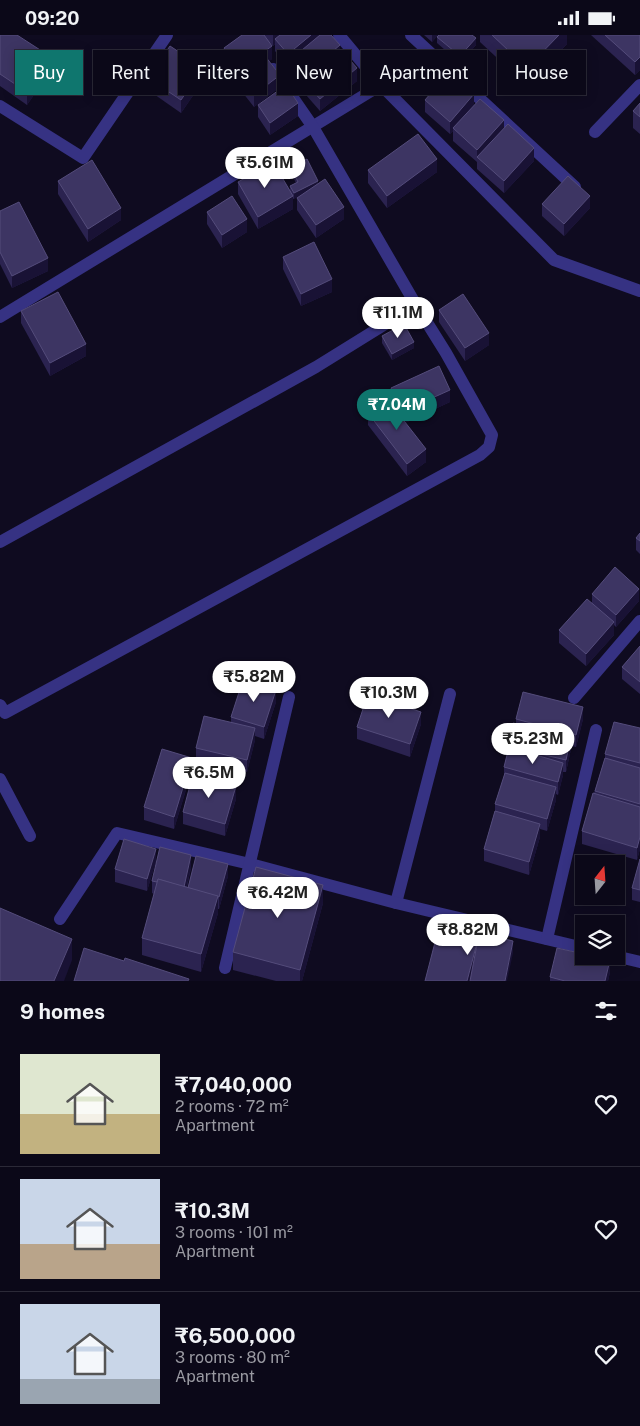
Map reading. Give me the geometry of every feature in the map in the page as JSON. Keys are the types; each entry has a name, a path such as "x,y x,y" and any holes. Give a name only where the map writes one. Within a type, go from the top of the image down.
{"street":[{"path":"0,106 83,158 167,35"},
{"path":"339,35 361,62"},
{"path":"411,35 575,187"},
{"path":"2,712 480,455 489,447 492,435 446,353 416,305 313,127 273,69"},
{"path":"595,132 640,85"},
{"path":"0,317 364,95"},
{"path":"390,95 554,260 640,291"},
{"path":"0,541 316,367 416,305"},
{"path":"574,698 640,621"},
{"path":"396,903 450,694"},
{"path":"225,969 289,697"},
{"path":"547,939 596,730"},
{"path":"0,779 30,836"},
{"path":"60,919 117,833 250,864 396,903 575,946"},
{"path":"625,959 640,963"}],"building":[{"path":"0,35 17,35 40,50 15,50 15,84 0,74"},
{"path":"242,35 264,35 272,46 266,50 225,50 224,48"},
{"path":"280,35 311,35 293,50 285,50 275,39"},
{"path":"320,35 331,35 340,45 334,50 302,50"},
{"path":"439,35 472,35 476,38 465,50 453,50 437,37"},
{"path":"492,35 559,35 544,50 508,50"},
{"path":"605,35 640,35 640,57 635,62"},
{"path":"170,46 178,51 178,95 184,95 181,100 168,91 167,50"},
{"path":"267,59 277,71 277,77 267,85"},
{"path":"351,61 357,68 351,73"},
{"path":"277,91 277,95 293,95 298,103 270,123 258,105"},
{"path":"316,95 325,95 320,99"},
{"path":"429,95 473,95 450,122 425,100"},
{"path":"480,99 504,120 477,150 453,128"},
{"path":"640,103 640,117 633,111"},
{"path":"508,124 534,148 504,181 477,157"},
{"path":"418,134 437,159 387,196 368,170"},
{"path":"307,159 318,181 294,193 290,186 298,182 291,167"},
{"path":"92,160 121,208 88,229 58,181"},
{"path":"273,162 293,196 258,217 238,182"},
{"path":"568,176 590,196 564,224 542,204"},
{"path":"325,179 344,207 316,225 297,198"},
{"path":"232,196 247,219 222,235 207,212"},
{"path":"19,202 48,258 12,276 0,252 0,211"},
{"path":"314,242 332,279 301,294 283,257"},
{"path":"58,292 86,344 50,363 21,311"},
{"path":"463,294 489,333 465,348 439,310"},
{"path":"404,324 414,342 392,354 382,336"},
{"path":"439,366 450,390 401,412 391,388"},
{"path":"387,399 426,449 407,464 368,413"},
{"path":"640,533 640,541 636,538"},
{"path":"615,567 639,589 616,615 592,594"},
{"path":"587,599 614,622 586,654 559,630"},
{"path":"640,646 640,682 622,667"},
{"path":"243,680 276,690 264,727 231,717"},
{"path":"523,692 583,707 576,735 516,719"},
{"path":"368,694 421,712 410,744 357,727"},
{"path":"204,716 255,728 247,760 196,748"},
{"path":"614,722 640,728 640,763 605,754"},
{"path":"513,723 571,737 566,760 507,746"},
{"path":"509,747 563,763 558,782 504,767"},
{"path":"162,749 192,758 174,817 144,807"},
{"path":"605,758 640,768 640,804 595,791"},
{"path":"505,773 556,787 547,819 495,804"},
{"path":"193,774 236,786 225,824 183,812"},
{"path":"593,793 640,807 640,837 637,848 582,831"},
{"path":"495,811 540,824 529,862 484,849"},
{"path":"124,839 156,849 147,879 115,869"},
{"path":"160,847 191,855 184,887 158,879 157,882 152,881"},
{"path":"196,856 228,864 219,897 188,888"},
{"path":"640,859 640,890 632,888"},
{"path":"256,867 323,885 300,970 233,952"},
{"path":"158,879 218,896 201,954 142,938"},
{"path":"0,908 72,939 54,981 0,981"},
{"path":"440,923 513,941 505,981 470,981 478,939 467,981 425,981"},
{"path":"84,948 124,961 125,958 189,979 188,981 74,981"},
{"path":"557,948 575,952 575,965 609,965 605,981 565,981 550,977"}]}
